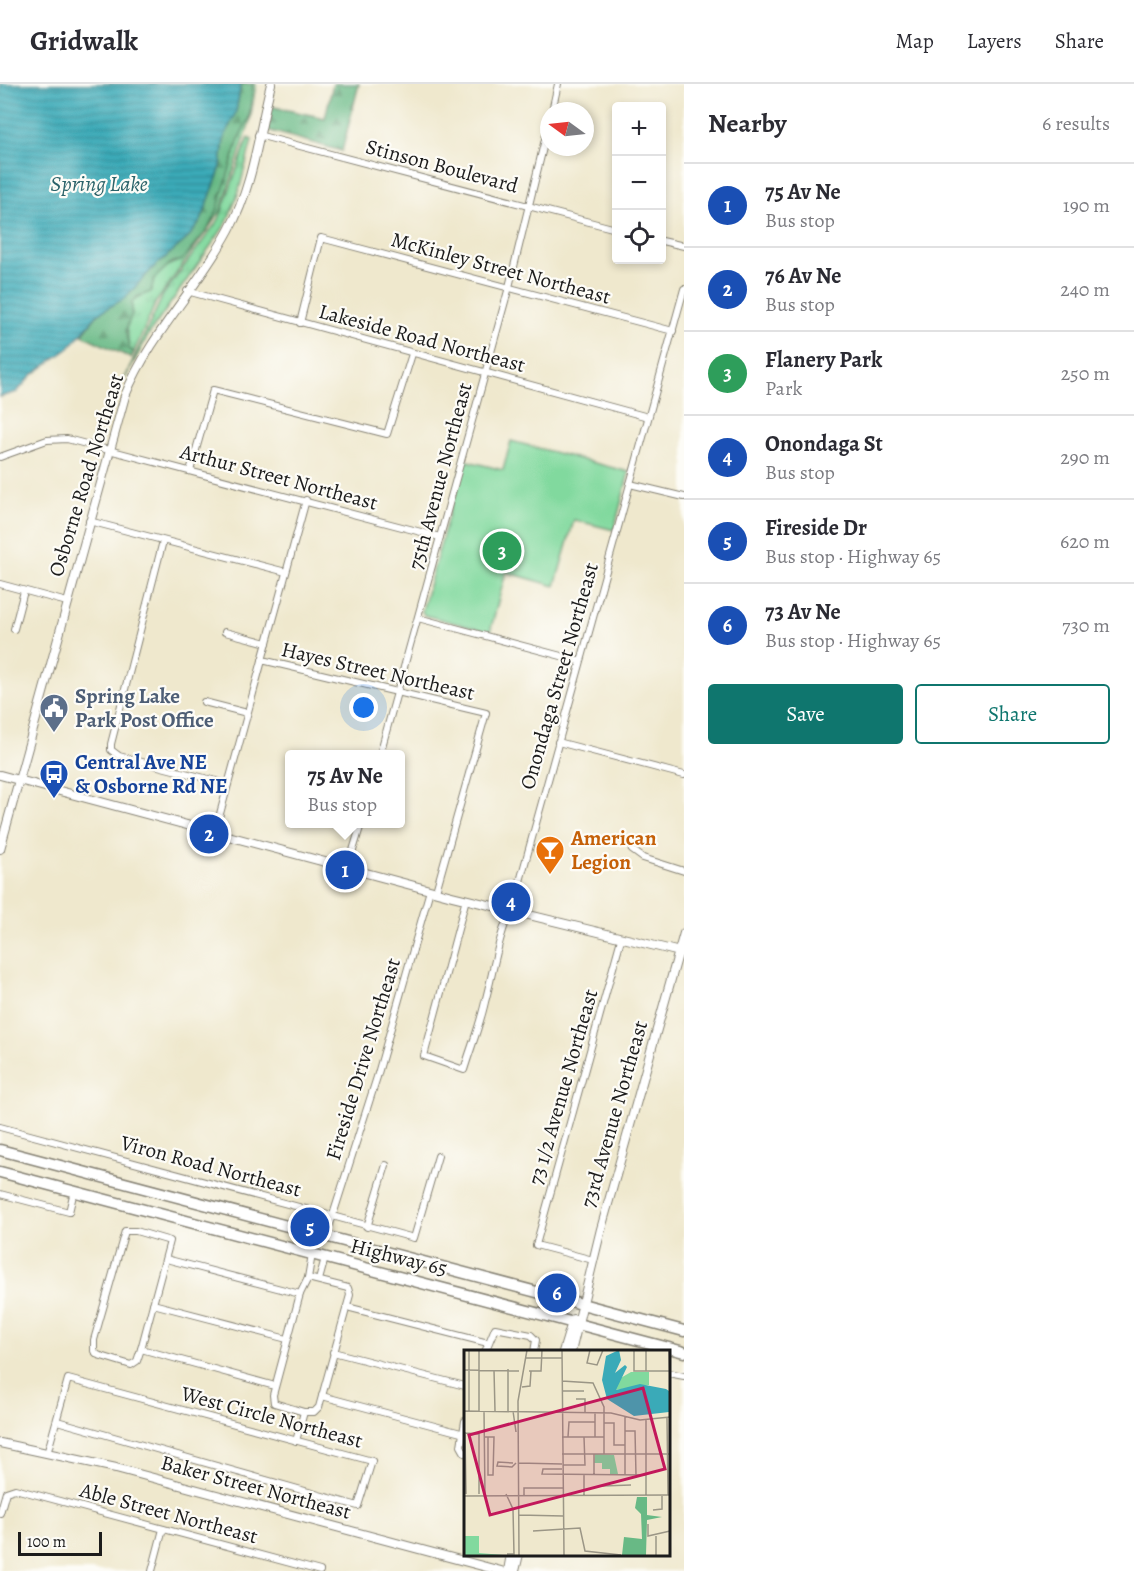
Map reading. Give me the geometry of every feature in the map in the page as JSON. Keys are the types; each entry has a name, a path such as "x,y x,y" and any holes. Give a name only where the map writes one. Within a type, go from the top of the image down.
{"highway":[{"name":"Highway 65","path":"0,1150 684,1331"},
{"name":"Highway 65","path":"0,1172 684,1352"}],"street":[{"name":"Osborne Road Northeast","path":"0,849 125,396 137,366 230,229 247,180 271,84"},
{"path":"554,102 558,84"},
{"name":"Stinson Boulevard","path":"258,135 612,228"},
{"name":"75th Avenue Northeast","path":"381,750 486,370 541,156"},
{"name":"McKinley Street Northeast","path":"300,323 321,237 673,331"},
{"path":"666,242 684,246"},
{"name":"Onondaga Street Northeast","path":"466,899 424,1056 464,1070 684,289"},
{"name":"Lakeside Road Northeast","path":"187,291 412,354 486,370 648,417"},
{"path":"190,471 213,390 387,434 412,354"},
{"name":"Arthur Street Northeast","path":"0,457 56,439 109,450 306,500 440,537"},
{"path":"630,484 684,497"},
{"path":"215,832 306,500"},
{"path":"89,521 286,572"},
{"path":"164,542 111,750 119,756 228,784"},
{"path":"0,584 67,602"},
{"path":"14,629 24,591"},
{"path":"418,618 580,661"},
{"path":"225,632 267,643"},
{"name":"Hayes Street Northeast","path":"262,660 486,713"},
{"path":"204,702 247,713"},
{"name":"Fireside Drive Northeast","path":"327,1237 486,713"},
{"path":"558,742 684,775"},
{"path":"0,775 433,891 681,952"},
{"path":"348,867 360,828"},
{"path":"632,850 643,858 684,871"},
{"name":"73rd Avenue Northeast","path":"565,1350 581,1304 681,952 684,933"},
{"name":"73 1/2 Avenue Northeast","path":"593,1260 536,1245 621,939"},
{"name":"Viron Road Northeast","path":"0,1127 414,1238 438,1156"},
{"path":"367,1227 386,1165"},
{"path":"0,1194 69,1212 74,1191"},
{"path":"126,1231 136,1231 170,1241 153,1304 137,1361 131,1365 98,1355 94,1351 94,1340 126,1231"},
{"path":"308,1278 348,1288 350,1295 319,1407 314,1412 304,1412 274,1402 275,1386 300,1294 308,1278 312,1254"},
{"path":"319,1280 325,1258"},
{"path":"166,1259 300,1294"},
{"path":"153,1304 287,1340"},
{"path":"347,1306 488,1343"},
{"name":"73rd Avenue Northeast","path":"571,1350 574,1323"},
{"path":"486,1350 495,1328 531,1335 536,1340 534,1350"},
{"path":"141,1349 275,1386"},
{"path":"333,1352 464,1386"},
{"path":"669,1373 684,1376"},
{"name":"West Circle Northeast","path":"47,1455 68,1379 372,1461 358,1506 57,1421"},
{"path":"322,1396 461,1433"},
{"path":"296,1442 304,1412"},
{"path":"464,1424 460,1446 464,1452"},
{"name":"Baker Street Northeast","path":"0,1443 47,1455 116,1468 501,1571"},
{"name":"Able Street Northeast","path":"0,1513 9,1489 320,1571"},
{"path":"152,1571 163,1529"},
{"path":"508,1571 511,1556"},
{"path":"515,1571 519,1556"}],"green space":[{"path":"241,84 253,84 249,118 240,136 217,211 207,231 181,261 172,262 154,279 151,292 137,297 132,303 132,313 126,330 129,349 134,352 131,358 82,335 99,313 124,298 154,267 187,239 201,221 221,167 224,138 236,112"},
{"path":"253,84 256,84 250,121 220,212 208,229 217,211 240,136 249,118"},
{"path":"333,84 359,84 342,151 267,130 265,122 269,106 325,118"},
{"path":"248,138 252,140 238,194 226,224 149,334 124,380 163,295 219,219"},
{"path":"204,234 156,302 134,352 129,349 128,311 134,300 152,290 158,275 166,267 181,261"},
{"path":"511,441 629,472 614,530 574,520 555,586 506,572 490,632 424,615 422,611 464,460 503,470"}],"water":[{"name":"Spring Lake","path":"0,84 241,84 236,112 224,138 221,167 201,221 187,239 154,267 124,299 99,313 69,348 31,376 17,392 0,397"}],"place":[{"name":"Flanery Park","path":"502,551"},
{"name":"Spring Lake Park Post Office","path":"54,734"},
{"name":"Central Ave NE & Osborne Rd NE","path":"54,800"},
{"name":"76 Av Ne","path":"209,834"},
{"name":"75 Av Ne","path":"345,870"},
{"name":"American Legion","path":"550,876"},
{"name":"Onondaga St","path":"511,902"},
{"name":"Fireside Dr","path":"310,1227"},
{"name":"73 Av Ne","path":"557,1293"}]}
